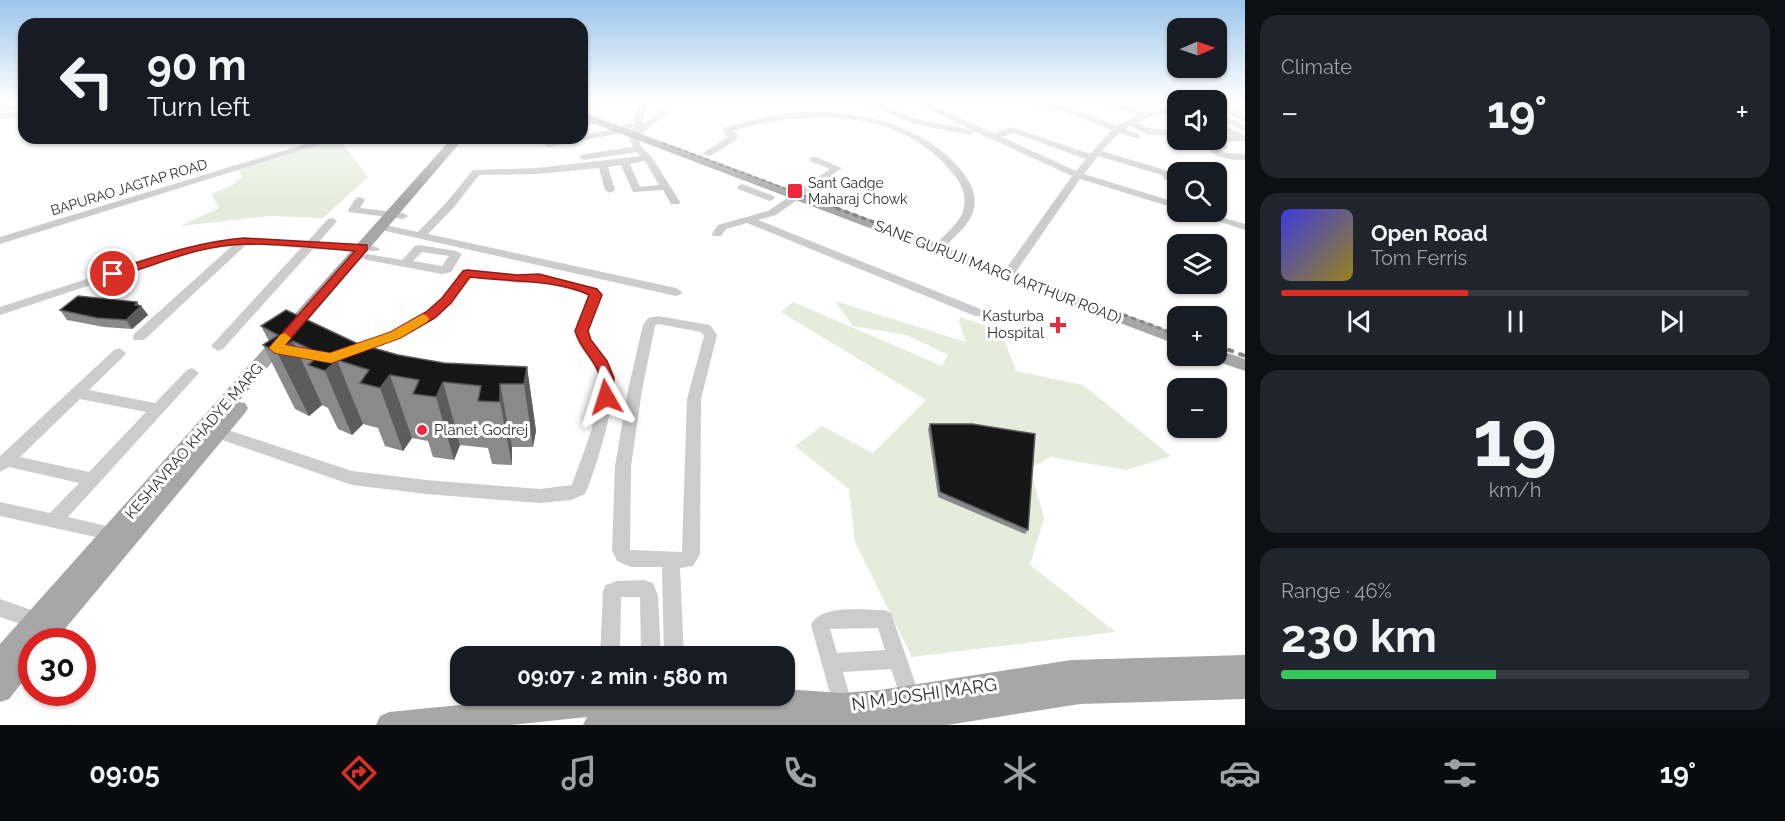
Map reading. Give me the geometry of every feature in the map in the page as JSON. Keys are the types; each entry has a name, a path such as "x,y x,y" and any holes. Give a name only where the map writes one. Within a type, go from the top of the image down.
{"main road":[{"name":"SANE GURUJI MARG (ARTHUR ROAD)","path":"637,135 749,186 802,194 944,242 1010,272"},
{"name":"SANE GURUJI MARG (ARTHUR ROAD)","path":"644,135 707,154 802,194 1010,272 1098,304 1167,326"},
{"name":"KESHAVRAO KHADYE MARG","path":"50,628 120,536 368,251 454,144"},
{"name":"KESHAVRAO KHADYE MARG","path":"392,221 463,144"},
{"name":"SANE GURUJI MARG (ARTHUR ROAD)","path":"1098,304 1167,335"},
{"path":"1227,347 1245,354"},
{"path":"1227,359 1245,365"},
{"name":"KESHAVRAO KHADYE MARG","path":"0,662 36,620 120,536"},
{"name":"N M JOSHI MARG","path":"675,706 705,712 884,716 913,707 1076,682 1245,667"},
{"path":"0,690 18,668"},
{"name":"N M JOSHI MARG","path":"1104,681 1245,687"},
{"name":"N M JOSHI MARG","path":"389,725 644,706"}],"street":[{"path":"627,135 648,158 664,187 675,201"},
{"path":"707,154 734,136 732,135"},
{"path":"911,135 945,155 969,188 967,215 944,242"},
{"path":"980,135 999,147"},
{"path":"988,135 1078,175 1167,203"},
{"path":"995,137 1000,135"},
{"path":"1029,135 1167,174"},
{"path":"1010,272 1078,175 1112,135"},
{"path":"1129,135 1134,138 1149,135"},
{"path":"1227,139 1244,138"},
{"name":"BAPURAO JAGTAP ROAD","path":"0,241 315,144"},
{"path":"584,157 638,149"},
{"path":"1214,150 1225,156 1245,156"},
{"path":"422,234 450,205 476,172 603,165 648,158"},
{"path":"717,234 722,227 772,213 837,168 813,159"},
{"path":"624,162 637,190 664,187"},
{"path":"603,165 610,190"},
{"path":"749,186 770,198"},
{"path":"360,200 353,210 392,221 422,234 461,245 676,292"},
{"path":"748,220 979,313"},
{"path":"218,346 332,221"},
{"path":"1227,222 1245,227"},
{"path":"0,311 180,252 212,244 244,241 312,244 368,251 405,264"},
{"path":"139,337 244,241"},
{"path":"211,431 352,478 426,487 540,496 572,494 579,489 606,397 607,378 600,361 585,342 581,331 595,295 593,291 539,278 517,279 467,273 447,300 430,315 395,335 339,355"},
{"path":"658,320 705,328 711,335 694,399 691,554 687,560 670,559 627,558 621,550 623,466 635,390 649,325 652,321 658,320"},
{"path":"3,463 119,353"},
{"path":"53,521 192,373"},
{"path":"78,393 158,410"},
{"path":"3,463 92,479"},
{"path":"0,509 120,536"},
{"path":"670,559 674,646"},
{"path":"610,646 612,591 617,588 647,589 651,646"},
{"path":"0,608 36,620"},
{"path":"844,715 820,626 826,620 884,619 913,707"},
{"path":"831,663 898,659"}],"green space":[{"path":"319,144 343,144 368,177 323,218 270,216 180,226 219,208 211,194 233,185 242,176 237,168"},
{"path":"835,301 966,342 959,322 960,317 1001,331 1016,371 1083,385 1171,456 1127,470 1050,457 1023,472 1034,482 1044,518 1030,565 1116,632 912,657 855,542 849,489 795,446 822,426 873,453 926,400 781,312 793,302 942,366 948,355 907,335 853,326"}],"building":[{"path":"78,296 137,302 135,305 141,306 126,320 97,318 60,310"},
{"path":"286,310 356,343 398,355 444,363 527,367 524,384 500,384 500,402 478,401 481,386 443,382 436,397 413,394 419,380 390,375 380,388 360,383 369,370 337,360 325,371 308,365 321,354 293,341 277,352 263,345 278,335 261,326"},
{"path":"930,424 972,424 1035,434 1028,530 940,492"}],"railway":[{"path":"663,143 840,209"},
{"path":"836,208 1167,331"},
{"path":"1227,349 1245,356"}],"slow traffic":[{"path":"285,338 275,348 331,358 395,335 423,319"}],"place":[{"name":"Sant Gadge Maharaj Chowk","path":"795,191"},
{"name":"Kasturba Hospital","path":"1058,325"},
{"name":"Planet Godrej","path":"422,430"}],"route":[{"path":"113,274 212,244 244,241 363,248 275,348 331,358 395,335 430,315 447,300 467,273 501,278 539,278 593,291 595,295 593,303 581,331 585,342 600,361 607,378 606,397"}]}
